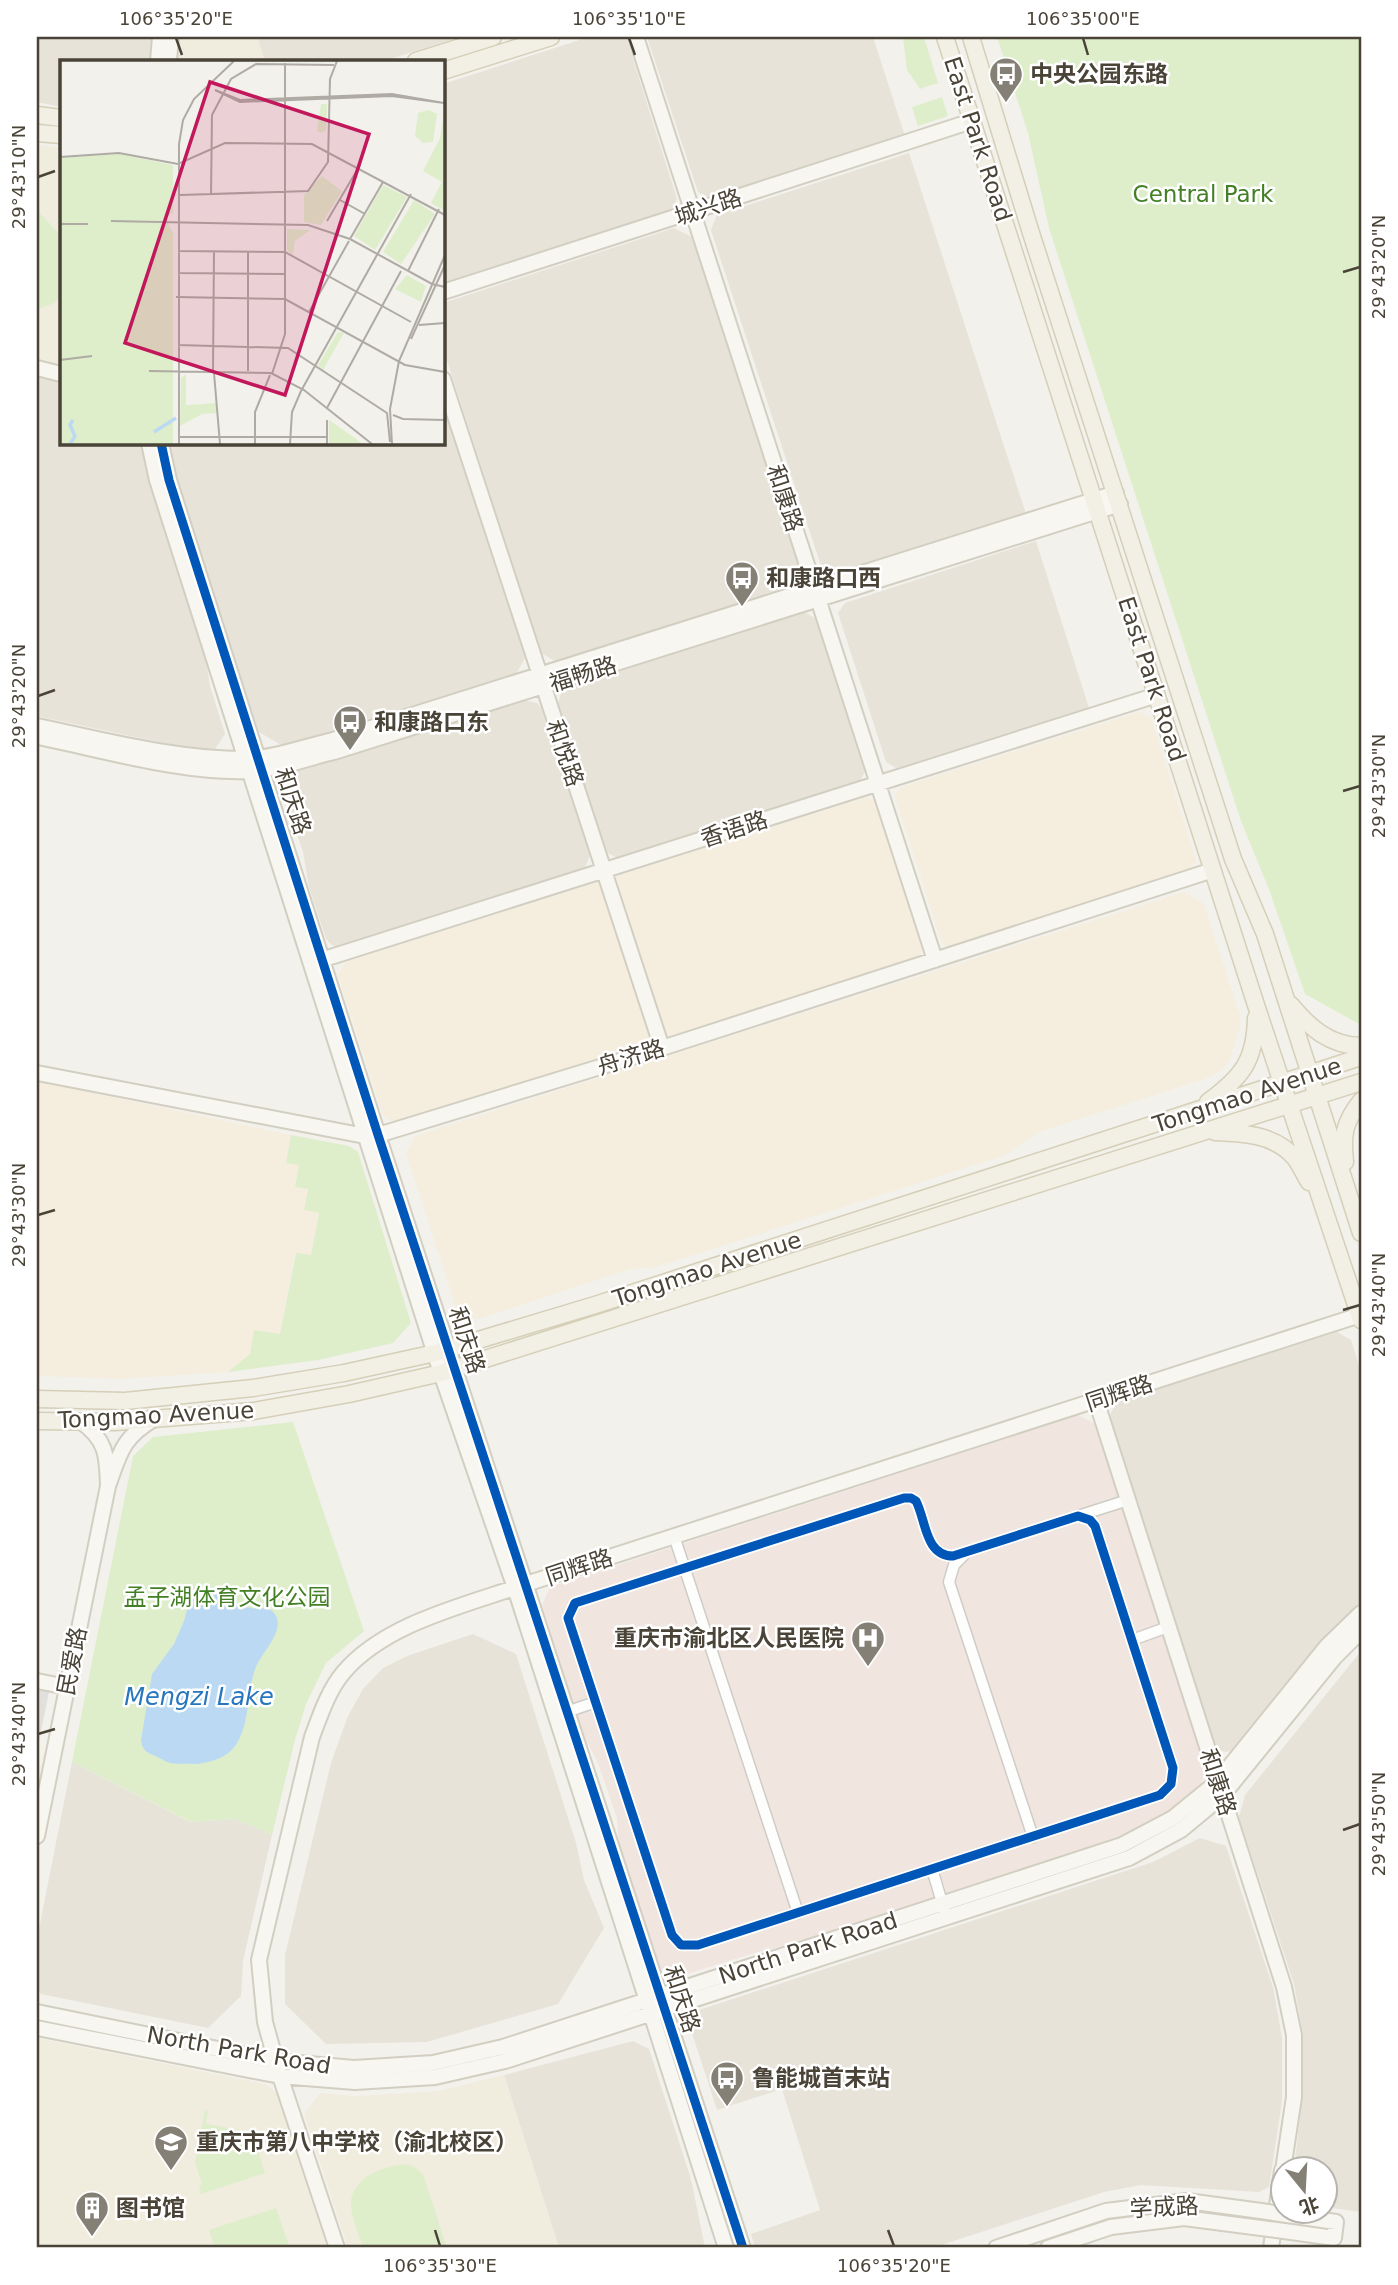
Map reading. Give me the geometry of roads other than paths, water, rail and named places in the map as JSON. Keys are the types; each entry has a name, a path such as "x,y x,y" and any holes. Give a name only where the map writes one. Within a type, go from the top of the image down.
{"main road":[{"path":"419,60 493,37"},
{"path":"444,71 551,37"},
{"name":"East Park Road","path":"945,37 1256,1005 1361,1318"},
{"name":"East Park Road","path":"974,42 1031,233 1233,859 1265,934 1361,1233"},
{"path":"37,115 60,118"},
{"path":"37,133 60,135"},
{"path":"1284,996 1306,1023 1327,1038 1351,1046 1361,1046"},
{"path":"1194,1112 1228,1087 1248,1065 1255,1041 1256,1005"},
{"name":"Tongmao Avenue","path":"37,1399 125,1401 253,1388 344,1373 443,1351 608,1301 1361,1057"},
{"name":"Tongmao Avenue","path":"37,1421 155,1419 254,1412 349,1394 449,1370 1361,1082"},
{"path":"1349,1196 1342,1140 1349,1116 1361,1101"},
{"path":"1202,1132 1247,1133 1272,1141 1293,1156 1322,1204"}],"street":[{"path":"158,60 160,37"},
{"path":"169,60 171,37"},
{"name":"和康路","path":"636,37 935,960"},
{"name":"城兴路","path":"444,292 972,121"},
{"path":"37,368 60,374"},
{"name":"和悦路","path":"444,382 662,1048"},
{"name":"和庆路","path":"149,444 157,480 254,764"},
{"name":"和庆路","path":"161,444 169,480 254,764 656,2005 726,2248"},
{"name":"福畅路","path":"37,737 185,767 254,764 334,752 541,681 1118,499"},
{"name":"香语路","path":"317,961 1157,695"},
{"name":"福畅路","path":"37,726 185,755 254,764"},
{"name":"舟济路","path":"37,1073 372,1135 662,1048 1213,870"},
{"name":"同辉路","path":"337,2248 265,2022 259,1960 312,1737 341,1675 367,1649 397,1630 521,1586 1097,1400 1361,1318"},
{"name":"和康路","path":"1097,1400 1284,1987 1294,2035 1294,2096 1285,2156"},
{"path":"108,1486 124,1443 140,1427 155,1419"},
{"path":"80,1421 92,1430 105,1451 108,1486"},
{"name":"民爱路","path":"37,1836 108,1486"},
{"path":"1078,1516 1085,1517 1095,1526 1173,1768 1171,1784 1160,1795 698,1945 689,1947 676,1941 568,1618 575,1603 904,1498 916,1501 931,1543 940,1554 953,1556 970,1551 1078,1516 1128,1500"},
{"path":"674,1536 798,1913"},
{"path":"970,1551 954,1564 949,1582 1032,1837"},
{"name":"North Park Road","path":"1220,1788 1327,1646 1361,1613"},
{"path":"1132,1640 1168,1627"},
{"name":"North Park Road","path":"37,2028 280,2076 355,2082 435,2077 505,2062 656,2005 945,1910 1122,1845 1173,1818 1220,1788 1361,1631"},
{"path":"37,1681 67,1687"},
{"path":"562,1713 596,1702"},
{"path":"932,1869 945,1910"},
{"name":"和庆路","path":"656,2005 743,2248"},
{"name":"North Park Road","path":"37,2012 276,2061 354,2068 433,2063 503,2048 656,2005"},
{"name":"学成路","path":"996,2248 1106,2211 1187,2201 1336,2222 1334,2238 1184,2218 1111,2227 1048,2248"},
{"name":"和康路","path":"1271,2248 1274,2226"}],"water":[{"name":"Mengzi Lake","path":"208,1586 239,1604 270,1610 278,1620 278,1627 256,1667 246,1720 236,1744 227,1754 212,1761 197,1764 171,1763 146,1751 142,1745 152,1674 174,1644 190,1598 195,1592"}],"place":[{"name":"中央公园东路","path":"1006,104"},
{"name":"和康路口西","path":"742,608"},
{"name":"和康路口东","path":"350,752"},
{"name":"重庆市渝北区人民医院","path":"868,1668"},
{"name":"鲁能城首末站","path":"727,2108"},
{"name":"重庆市第八中学校（渝北校区）","path":"171,2172"},
{"name":"图书馆","path":"92,2238"}],"park label":[{"name":"Central Park","path":"1203,194"},
{"name":"孟子湖体育文化公园","path":"227,1597"}]}
